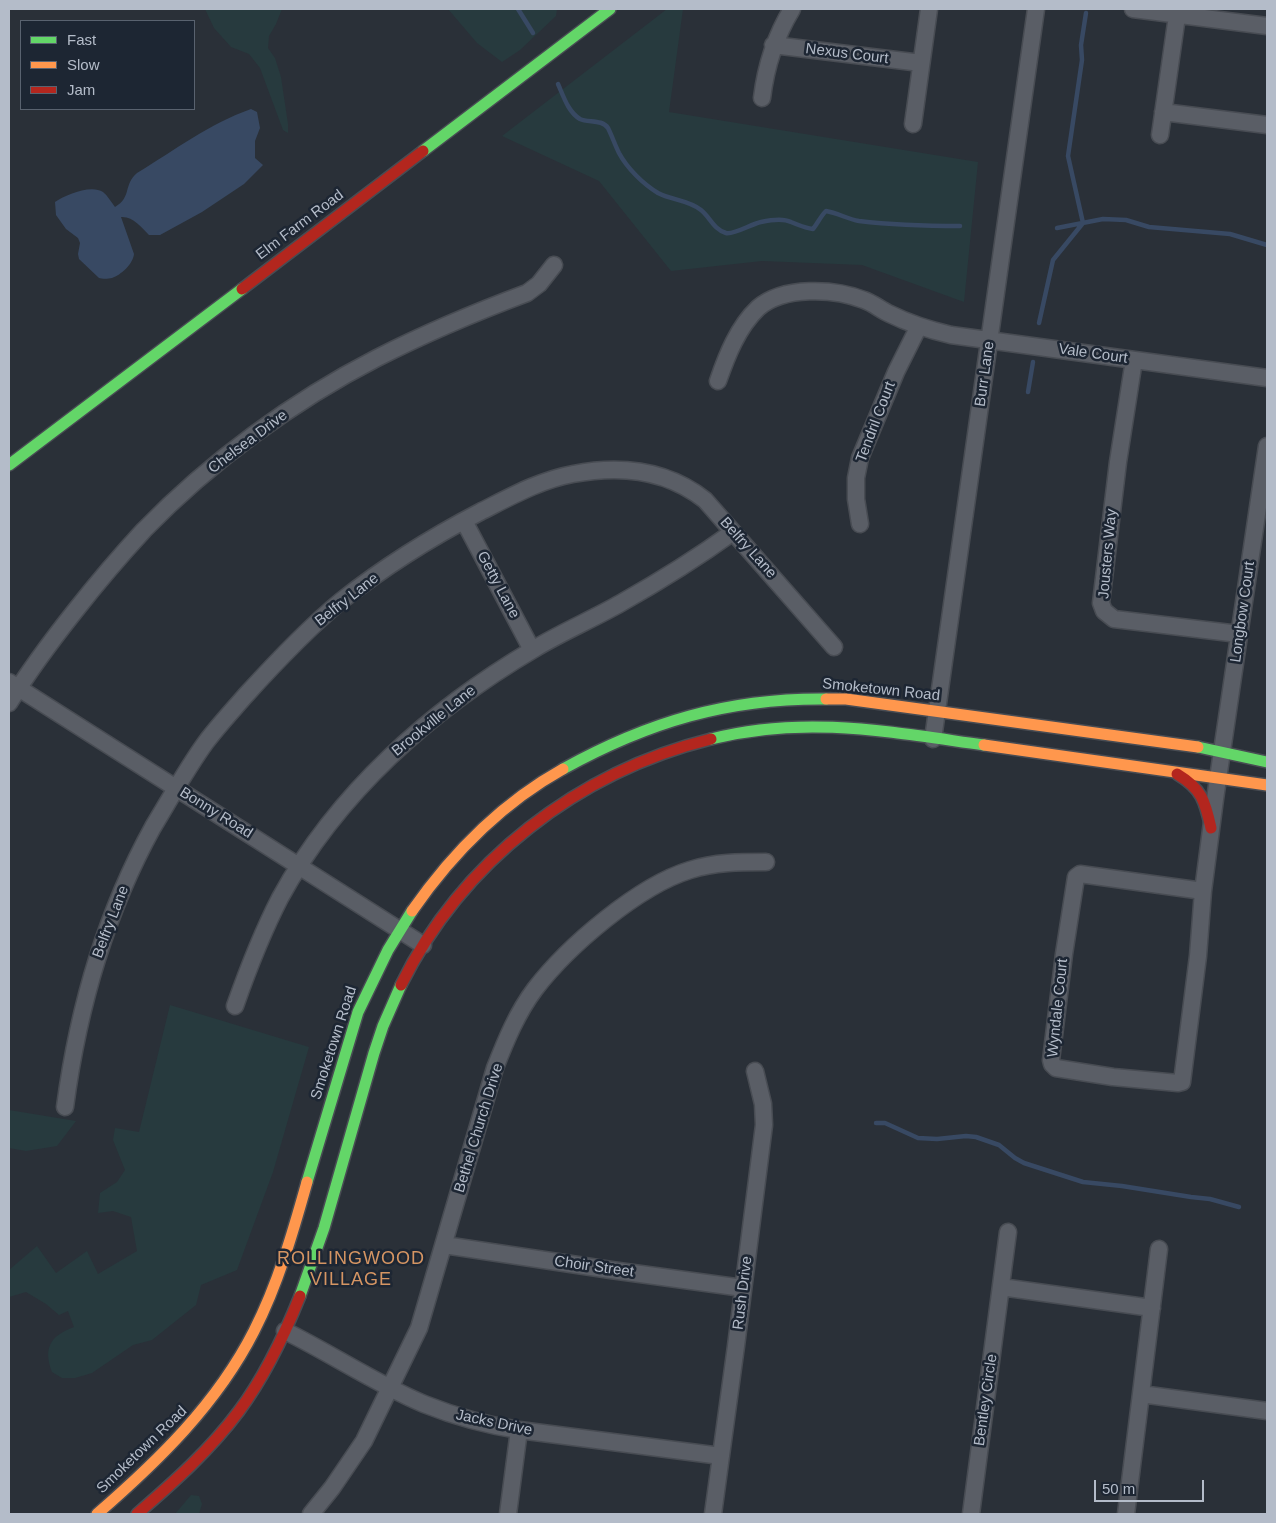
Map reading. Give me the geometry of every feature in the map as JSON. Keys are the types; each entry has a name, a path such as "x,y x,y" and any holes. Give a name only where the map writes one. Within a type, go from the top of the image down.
{"main road":[{"name":"Elm Farm Road","path":"9,465 610,9"},
{"name":"Smoketown Road","path":"97,1514 159,1459 195,1420 221,1387 261,1320 281,1272 358,1012 373,975 400,930 432,884 456,856 502,812 577,760 649,728 682,718 725,707 806,698 846,699 937,711 1222,751 1267,762"},
{"path":"137,1514 180,1477 212,1444 249,1396 286,1331 313,1262 386,1016 402,981 423,945 444,914 501,851 526,829 563,802 632,764 664,752 702,740 788,727 850,728 1267,785"},
{"path":"1173,772 1193,783 1202,794 1211,828"}],"street":[{"path":"762,98 765,74 773,45 792,9"},
{"path":"913,124 929,9"},
{"name":"Burr Lane","path":"933,739 1036,9"},
{"path":"1133,9 1178,12 1267,26"},
{"path":"1160,135 1178,12"},
{"name":"Nexus Court","path":"773,45 921,63"},
{"path":"1163,112 1267,125"},
{"name":"Chelsea Drive","path":"9,703 13,685 105,573 183,492 225,457 325,387 376,358 428,332 526,293 539,284 554,265"},
{"name":"Vale Court","path":"718,381 726,357 734,342 759,307 788,294 807,291 844,293 864,300 889,314 919,326 951,335 990,342 1078,351 1267,378"},
{"name":"Tendril Court","path":"860,524 856,499 856,478 860,458 893,379 919,326"},
{"name":"Jousters Way","path":"1134,360 1118,462 1105,565 1102,602 1104,611 1114,618 1240,634"},
{"name":"Longbow Court","path":"1218,778 1267,446"},
{"name":"Belfry Lane","path":"65,1107 70,1068 80,1018 98,954 114,910 136,859 177,788 206,743 261,678 340,602 411,553 464,521 518,492 547,480 572,474 604,470 656,474 693,490 705,500 834,647"},
{"name":"Getty Lane","path":"464,521 532,650"},
{"name":"Brookville Lane","path":"235,1006 248,966 262,935 281,897 300,866 347,802 410,737 446,708 532,650 669,576 733,532"},
{"name":"Bonny Road","path":"13,685 423,945"},
{"name":"Wyndale Court","path":"1203,891 1084,874 1076,877 1051,1060 1056,1068 1113,1077 1182,1082 1198,956 1203,891 1218,778"},
{"name":"Bethel Church Drive","path":"311,1514 332,1488 364,1440 419,1328 495,1068 521,1010 535,989 557,964 588,935 644,891 662,881 690,870 715,864 766,862"},
{"name":"Rush Drive","path":"713,1514 764,1125 764,1104 755,1071"},
{"name":"Bentley Circle","path":"971,1514 1008,1232"},
{"name":"Choir Street","path":"444,1245 743,1288"},
{"path":"1126,1514 1159,1249"},
{"path":"1001,1287 1152,1308"},
{"name":"Jacks Drive","path":"286,1331 390,1387 422,1403 455,1416 519,1430 721,1456"},
{"path":"1141,1394 1267,1411"},
{"path":"508,1514 519,1430"}],"green space":[{"path":"205,9 282,9 269,36 268,48 275,58 281,77 288,133 283,130 260,68 249,54 231,47 214,28"},
{"path":"448,9 557,9 556,16 520,50 502,62 477,43"},
{"path":"667,9 683,9 669,112 978,162 964,302 862,265 762,261 671,271 599,181 502,136"},
{"path":"170,1005 309,1047 273,1172 237,1270 201,1285 196,1305 152,1340 133,1345 92,1373 75,1378 62,1378 52,1372 48,1356 54,1339 59,1334 74,1327 68,1311 59,1315 46,1304 26,1292 9,1297 9,1270 37,1246 56,1273 87,1251 98,1274 137,1251 131,1217 113,1211 98,1213 100,1193 117,1182 125,1170 113,1140 115,1128 139,1132"},
{"path":"9,1110 76,1121 57,1146 26,1151 9,1148"},
{"path":"191,1495 199,1496 202,1504 199,1514 175,1514"}],"water":[{"path":"251,109 257,112 260,128 255,141 255,158 263,165 244,184 202,212 160,235 149,235 133,220 121,217 134,254 129,265 115,277 109,279 99,278 79,259 80,243 78,238 66,229 56,215 55,202 65,196 92,189 103,192 115,207 124,199 130,182 137,173 206,130"}],"waterway":[{"path":"518,9 533,33"},
{"path":"1039,323 1053,260 1083,223 1068,156 1082,60 1081,45 1086,13"},
{"path":"558,84 566,103 576,116 583,120 602,123 608,128 622,159 641,180 658,193 696,207 718,229 726,233 761,222 776,220 784,220 813,229 826,211 859,221 909,225 960,226"},
{"path":"1057,228 1103,219 1126,220 1149,227 1230,234 1267,245"},
{"path":"1028,392 1033,362"},
{"path":"876,1123 885,1123 918,1138 976,1137 999,1145 1024,1163 1083,1182 1210,1199 1239,1207"}],"traffic: fast":[{"path":"423,151 610,9"},
{"path":"9,465 242,289"},
{"path":"563,769 626,738 690,716 722,708 756,703 826,699"},
{"path":"711,739 780,728 814,727 881,731 984,745"},
{"path":"1198,747 1267,762"},
{"path":"307,1182 358,1012 388,950 412,911"},
{"path":"300,1296 324,1228 374,1053 383,1026 401,985"}],"traffic: slow":[{"path":"826,699 846,699 1198,747"},
{"path":"984,745 1267,785"},
{"path":"412,911 443,870 479,832 519,798 563,769"},
{"path":"97,1514 164,1452 204,1407 239,1358 263,1313 278,1276 307,1182"}],"traffic: jam":[{"path":"242,289 423,151"},
{"path":"401,985 426,940 456,899 491,861 529,828 571,799 615,774 662,754 711,739"},
{"path":"1177,774 1192,785 1201,796 1207,810 1211,828"},
{"path":"137,1514 204,1452 239,1411 273,1355 300,1296"}],"district":[{"name":"ROLLINGWOOD VILLAGE","path":"351,1269"}]}
